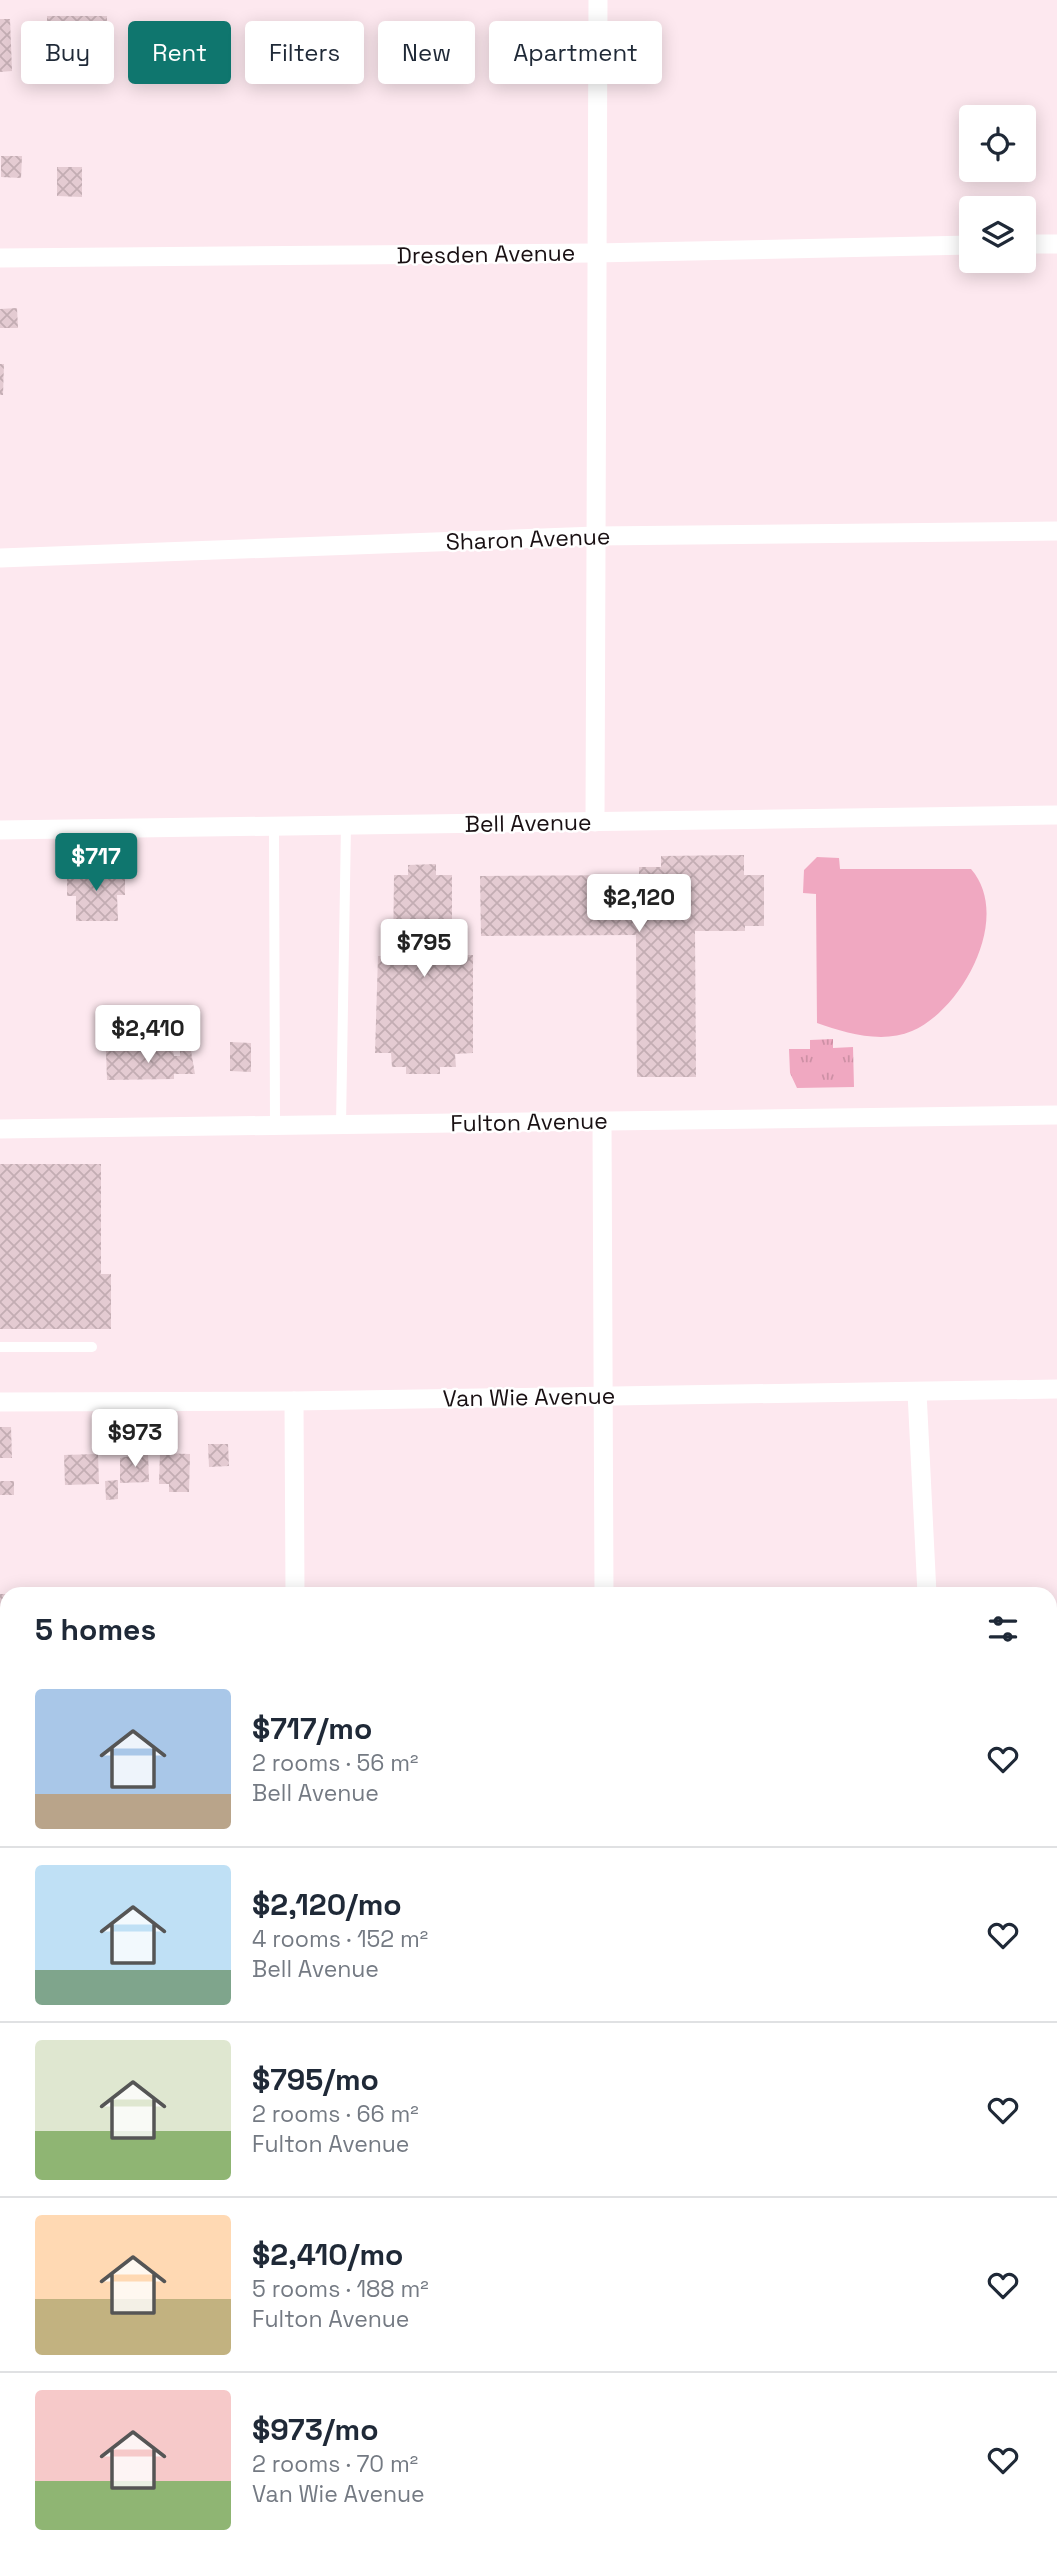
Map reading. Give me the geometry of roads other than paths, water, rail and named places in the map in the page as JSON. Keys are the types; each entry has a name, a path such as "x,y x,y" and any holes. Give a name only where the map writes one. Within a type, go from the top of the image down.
{"street":[{"path":"595,822 598,0"},
{"path":"1036,244 1057,244"},
{"name":"Dresden Avenue","path":"0,258 595,253 959,245"},
{"name":"Sharon Avenue","path":"0,558 596,536 1057,531"},
{"name":"Bell Avenue","path":"0,830 1057,816"},
{"name":"Fulton Avenue","path":"0,1129 1057,1115"},
{"path":"602,1122 601,1395 604,1587"},
{"name":"Van Wie Avenue","path":"0,1402 294,1401 1057,1388"},
{"path":"917,1392 927,1587"},
{"path":"294,1401 295,1587"}],"lane":[{"path":"341,1125 346,825"},
{"path":"274,826 275,1126"},
{"path":"0,1347 92,1347"}]}
